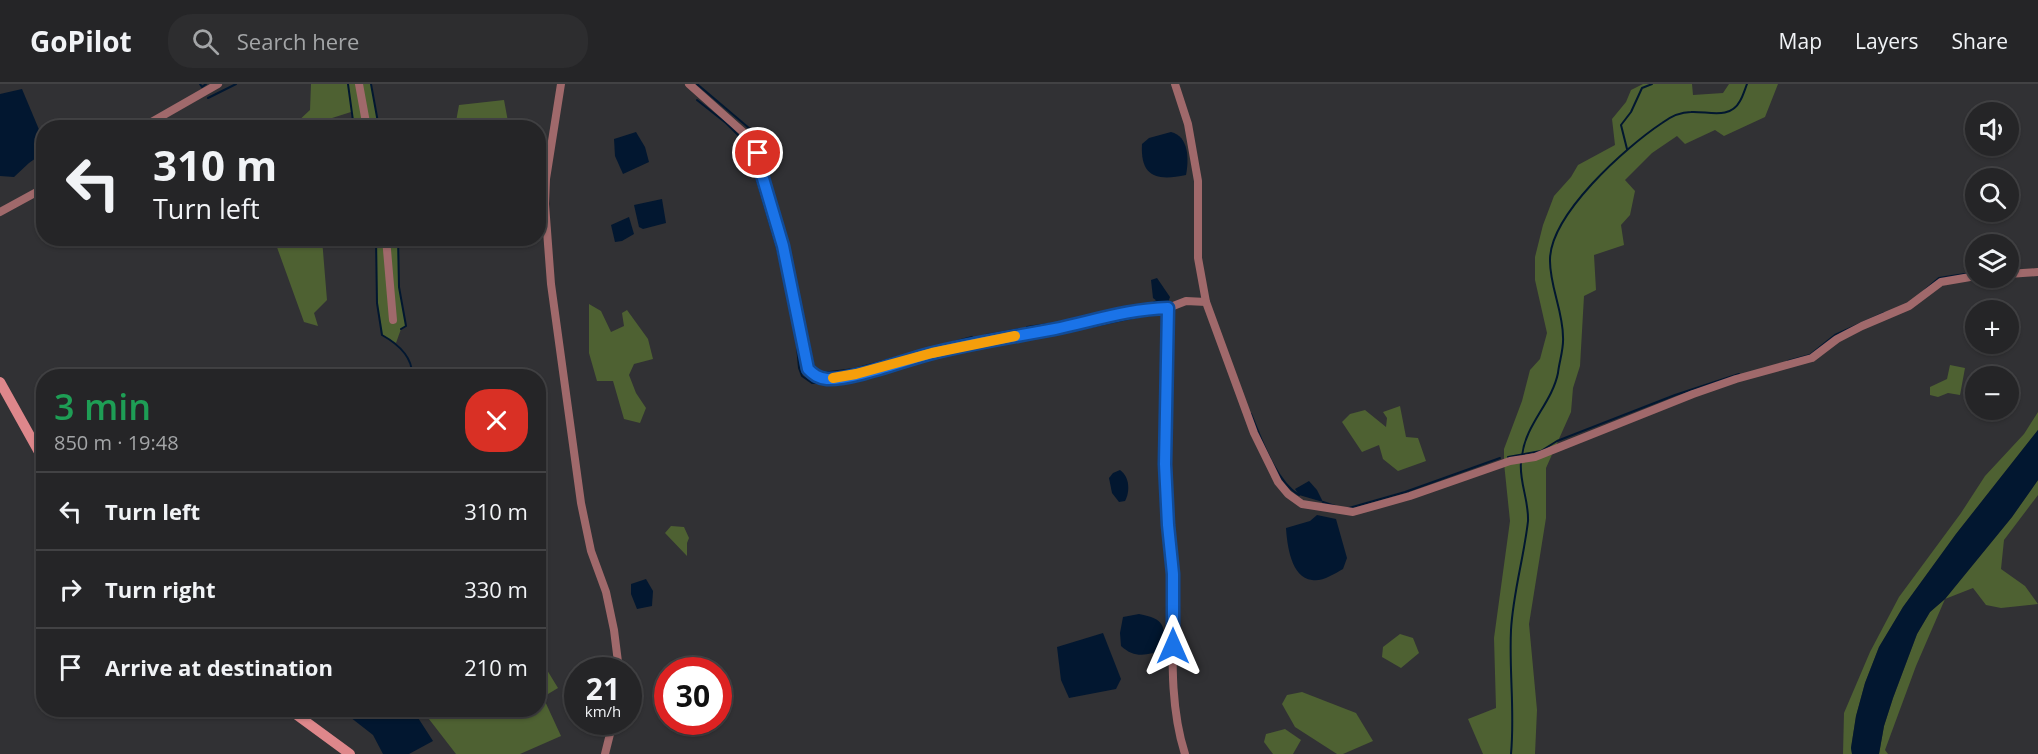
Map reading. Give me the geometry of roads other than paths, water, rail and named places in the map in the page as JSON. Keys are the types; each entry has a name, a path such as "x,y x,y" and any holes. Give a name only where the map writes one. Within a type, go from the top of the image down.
{"street":[{"path":"155,120 218,84"},
{"path":"359,84 366,120"},
{"path":"546,179 561,84"},
{"path":"689,84 752,140 758,153 762,175 783,246 808,369 815,377 828,379 856,374 932,353 1057,329 1143,309 1168,308 1186,301 1206,302"},
{"path":"1175,84 1188,124 1198,181 1198,258 1206,302 1254,433 1278,482 1288,494 1302,504 1353,512 1410,496 1510,461 1535,457 1693,394 1736,379 1812,358 1845,334 1909,306 1941,282 1965,278"},
{"path":"0,212 36,192"},
{"path":"546,217 551,284 580,502 591,551 606,592 617,657"},
{"path":"387,246 393,320"},
{"path":"2019,273 2038,272"},
{"path":"1168,308 1165,464 1173,574 1175,702 1185,754"},
{"path":"0,382 36,446"},
{"path":"300,717 351,754"},
{"path":"606,754 610,735"}],"water":[{"path":"22,89 36,122 36,158 14,177 0,176 0,94"},
{"path":"636,132 645,147 649,162 623,174 615,156 614,139"},
{"path":"1171,132 1177,134 1184,143 1187,156 1186,175 1159,177 1148,170 1144,164 1142,144 1149,138"},
{"path":"662,199 666,223 643,229 639,227 634,205"},
{"path":"629,217 634,234 615,242 611,225"},
{"path":"1157,278 1170,297 1168,303 1161,304 1153,298 1151,280"},
{"path":"2038,430 2038,480 2012,517 1945,599 1930,612 1917,634 1884,726 1879,754 1852,754 1856,716 1865,683 1879,647 1903,607 1956,534"},
{"path":"1120,470 1126,477 1128,493 1125,501 1119,502 1112,493 1109,478"},
{"path":"1309,481 1323,502 1299,495 1295,489"},
{"path":"1317,515 1336,519 1347,558 1343,569 1320,580 1312,580 1299,573 1291,559 1286,528 1310,521"},
{"path":"646,579 653,591 652,606 637,609 631,594 631,584"},
{"path":"1139,614 1154,618 1162,624 1164,650 1136,654 1121,646 1120,633 1123,617"},
{"path":"1103,633 1121,679 1116,689 1069,698 1061,680 1057,647"},
{"path":"350,717 418,717 433,741 409,754 383,754 373,735"}],"waterway":[{"path":"200,84 202,87 206,84"},
{"path":"208,98 236,84"},
{"path":"348,84 353,120"},
{"path":"371,84 378,120"},
{"path":"697,84 756,134 762,146 767,175 788,246 814,368 822,373 854,369 972,337"},
{"path":"1627,149 1621,125 1631,112 1642,88 1652,84"},
{"path":"1522,456 1528,434 1555,384 1562,351 1562,327 1550,261 1553,243 1562,223 1576,203 1610,165 1647,134 1679,114 1731,111 1740,101 1747,84"},
{"path":"697,100 726,123 746,143 777,248 795,324 799,368 802,376 812,383 833,382"},
{"path":"376,246 377,303 382,335 403,352 412,369"},
{"path":"398,246 399,287 406,326 401,329"},
{"path":"1925,290 1939,278 1965,274"},
{"path":"1153,303 1157,301"},
{"path":"1027,327 1071,321 1144,304"},
{"path":"1788,361 1810,355 1835,335 1884,313"},
{"path":"1066,332 1142,316"},
{"path":"986,335 1019,329"},
{"path":"923,360 1050,334"},
{"path":"1162,385 1163,338"},
{"path":"1508,457 1541,451 1557,441 1675,395 1739,374"},
{"path":"1251,414 1276,470 1291,489 1299,495"},
{"path":"1349,508 1405,492 1500,458"},
{"path":"1511,754 1511,630 1528,521 1521,462"},
{"path":"1323,502 1335,506"}]}
